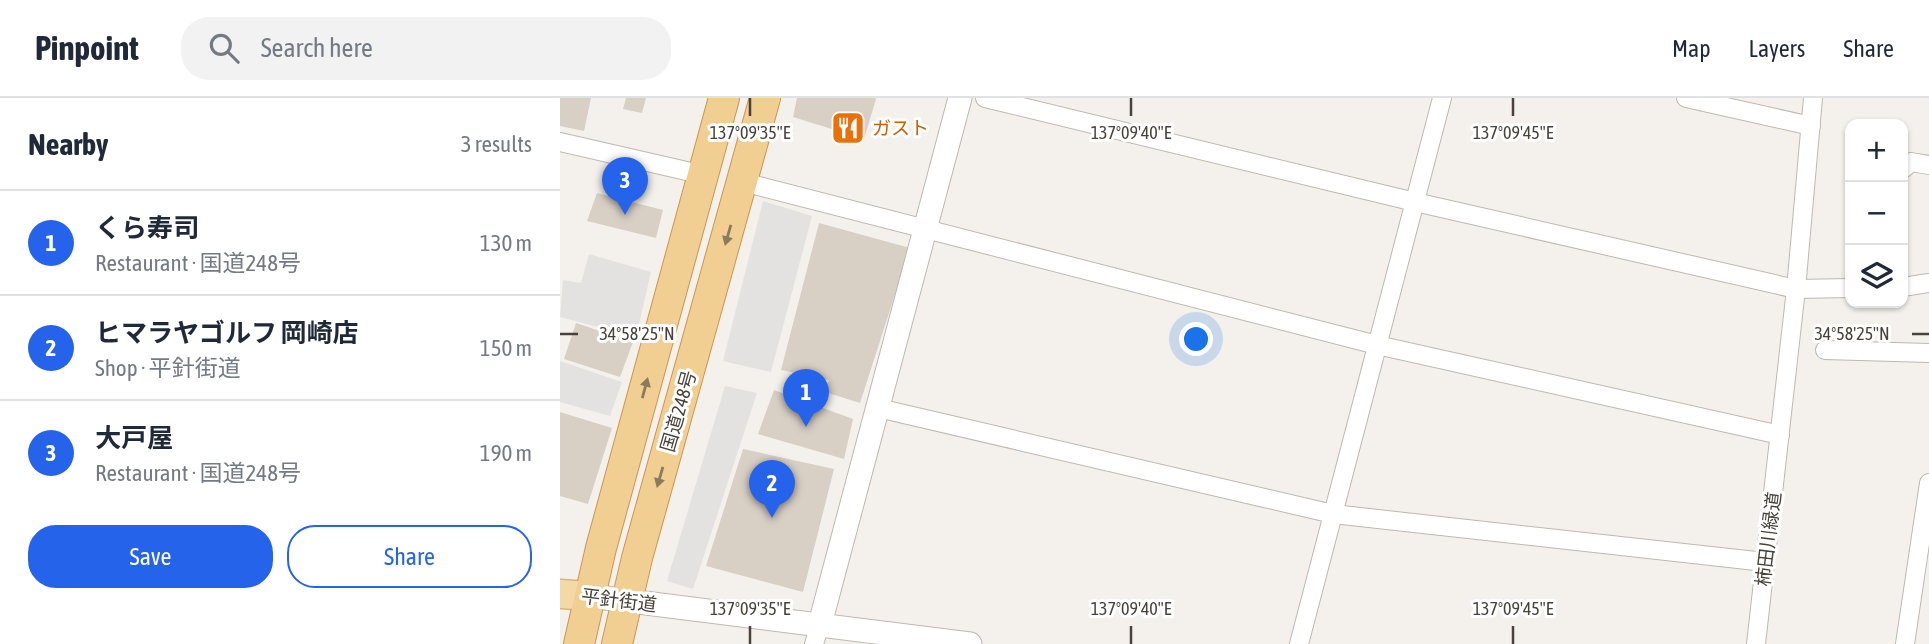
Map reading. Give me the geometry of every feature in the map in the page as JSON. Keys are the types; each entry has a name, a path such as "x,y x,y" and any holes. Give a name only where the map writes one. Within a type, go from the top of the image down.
{"highway":[{"name":"国道248号","path":"579,644 724,98"},
{"name":"国道248号","path":"618,644 637,558 765,98"}],"main road":[{"name":"平針街道","path":"560,594 590,596"}],"street":[{"path":"817,634 960,98"},
{"path":"985,98 1415,202 1796,289 1845,288"},
{"path":"1300,644 1442,98"},
{"path":"1686,98 1811,126"},
{"path":"1796,289 1813,98"},
{"path":"560,142 704,175"},
{"path":"1908,165 1911,162 1929,165"},
{"path":"743,182 1377,345 1780,435"},
{"path":"1908,286 1929,283"},
{"name":"柿田川緑道","path":"1756,644 1796,289"},
{"path":"1825,350 1929,353"},
{"path":"878,408 1333,514 1765,562"},
{"path":"1905,644 1929,483"},
{"name":"平針街道","path":"590,596 817,634 970,644"}],"shaded area":[{"path":"763,201 812,216 771,372 723,361"},
{"path":"589,254 651,272 636,337 560,317 563,280 581,283"},
{"path":"560,361 622,382 610,416 560,402"},
{"path":"725,386 757,393 693,589 667,581"}],"building":[{"path":"560,98 591,98 584,131 560,126"},
{"path":"626,98 646,98 642,113 623,109"},
{"name":"ガスト","path":"797,98 876,99 864,139 793,117"},
{"path":"597,193 663,210 656,238 587,221"},
{"path":"819,223 910,248 860,403 825,392 829,380 781,370"},
{"path":"576,323 633,342 620,377 564,359"},
{"path":"774,390 853,419 844,459 758,434"},
{"path":"560,412 612,428 588,504 560,496"},
{"path":"743,449 834,469 803,592 706,566"}],"place":[{"name":"ガスト","path":"848,128"},
{"name":"大戸屋","path":"625,215"},
{"name":"くら寿司","path":"806,427"},
{"name":"ヒマラヤゴルフ 岡崎店","path":"772,518"}]}
